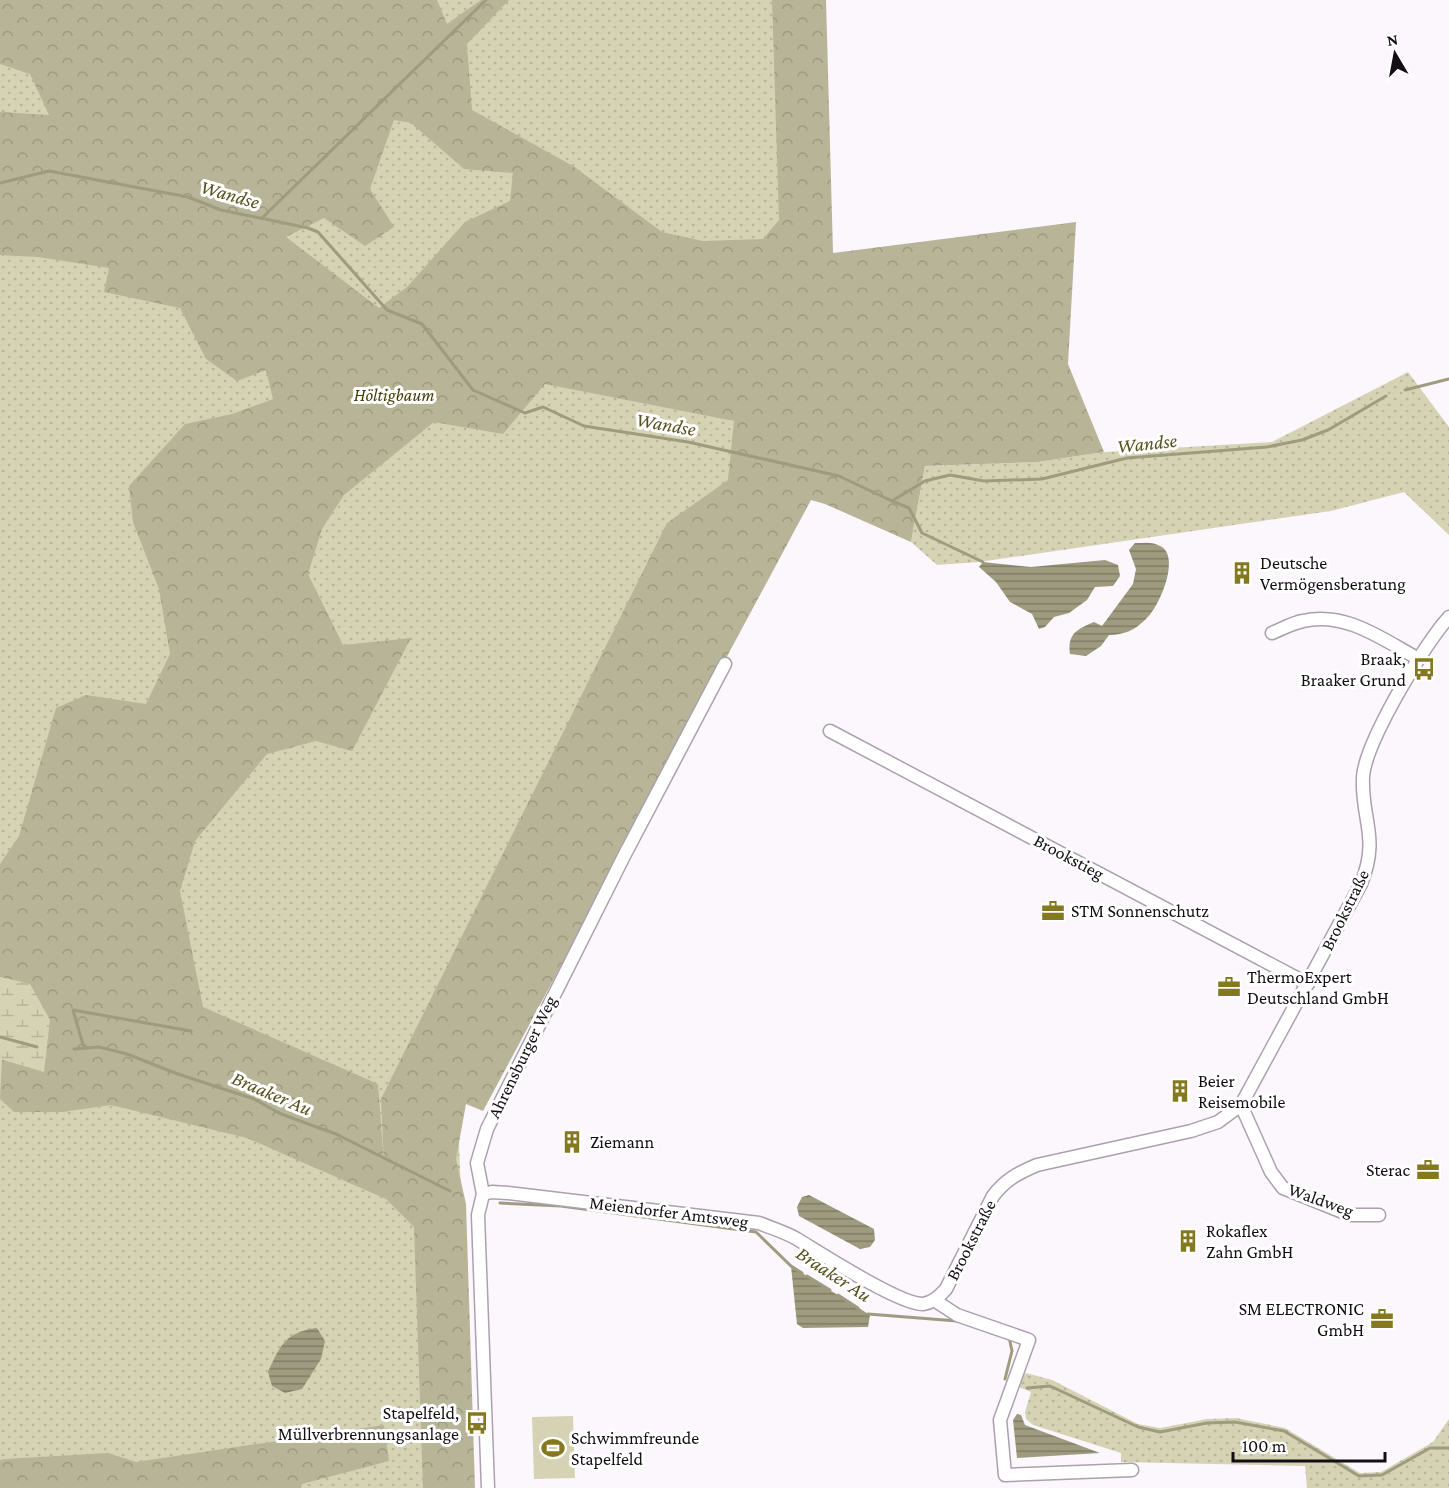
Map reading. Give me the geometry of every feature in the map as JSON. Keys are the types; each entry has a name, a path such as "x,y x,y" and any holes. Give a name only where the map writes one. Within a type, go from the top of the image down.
{"street":[{"name":"Brookstraße","path":"934,1300 946,1289 993,1196 1003,1183 1018,1173 1037,1165 1191,1131 1218,1122 1241,1105 1308,984 1366,872 1371,846 1363,787 1364,763 1417,658 1449,617"},
{"path":"1272,633 1302,621 1335,618 1361,627 1417,658"},
{"name":"Ahrensburger Weg","path":"488,1488 478,1215 483,1194 477,1173 477,1163 491,1116 679,748 725,664"},
{"name":"Brookstieg","path":"830,731 1308,984"},
{"name":"Waldweg","path":"1241,1105 1271,1172 1283,1188 1350,1215 1379,1215"},
{"name":"Meiendorfer Amtsweg","path":"483,1194 508,1193 759,1222 795,1238 835,1263 893,1293 918,1303 934,1300 957,1315 1029,1340 1000,1420 1005,1475 1132,1470"}],"green space":[{"name":"Höltigbaum","path":"0,0 810,0 819,359 457,1095 473,1488 0,1488"},
{"path":"0,0 437,0 447,24 481,0 509,0 467,44 472,110 573,166 662,232 703,241 763,239 779,220 772,0 826,0 833,253 1076,222 1068,364 1104,452 1038,462 925,466 911,542 811,500 483,1111 466,1104 456,1159 466,1204 475,1488 423,1488 414,1227 386,1199 247,1138 111,1105 62,1112 14,1112 0,1099 2,1059 43,1071 30,984 0,977 0,864 19,836 56,708 86,695 146,704 170,654 159,589 133,522 129,486 185,424 232,414 273,399 266,370 237,381 206,359 180,308 104,292 109,268 38,257 0,255 0,112 49,115 30,74 0,64","holes":["394,120 411,123 464,169 513,173 510,201 465,222 407,287 379,308 286,237 324,218 365,246 394,227 370,189","545,384 734,421 728,480 667,523 381,1099 384,1164 378,1084 203,1007 180,891 195,841 267,754 316,741 352,751 411,638 343,645 308,574 322,529 344,495 434,422 503,434"]},
{"path":"1408,372 1449,427 1449,535 1404,492 1331,511 979,562 937,565 911,542 925,466 1038,462 1104,452 1272,442"},
{"path":"0,977 30,984 50,1020 44,1072 0,1059"},
{"path":"1026,1373 1052,1380 1138,1424 1160,1428 1207,1419 1236,1418 1285,1428 1360,1473 1381,1472 1433,1442 1449,1419 1449,1488 1307,1488 1305,1466 1121,1462 1121,1453 1033,1425 1026,1419 1025,1412 1031,1392 1019,1387 1022,1375"},
{"name":"Schwimmfreunde Stapelfeld","path":"573,1416 575,1478 534,1479 532,1417"},
{"path":"384,1425 389,1461 302,1484 301,1488 0,1488 0,1460 5,1459 108,1453 136,1462"}],"shaded area":[{"path":"1135,543 1155,544 1167,553 1169,562 1166,583 1157,605 1138,626 1124,633 1109,635 1101,646 1086,656 1070,654 1072,636 1094,622 1102,626 1133,584 1136,569 1129,550"},
{"path":"1105,560 1118,565 1120,576 1113,586 1095,587 1087,600 1069,613 1054,617 1045,627 1039,629 1032,614 1010,602 996,582 979,567 983,562 1031,567"},
{"path":"809,1195 874,1229 875,1240 870,1247 860,1249 799,1216 797,1207 802,1197"},
{"path":"791,1266 870,1315 868,1327 803,1328 797,1324"},
{"path":"317,1328 325,1341 321,1359 302,1389 285,1393 272,1386 268,1372 285,1341 298,1333"},
{"path":"1017,1414 1021,1415 1025,1425 1100,1453 1017,1458 1013,1420"}],"waterway":[{"path":"262,218 486,0"},
{"name":"Wandse","path":"0,183 49,171 188,197 221,210 308,228 318,232 387,310 422,324 473,390 525,413 543,407 584,426 688,442 839,476 892,501 925,481 950,475 984,481 1042,479 1127,458 1267,447 1302,440 1328,430 1386,396"},
{"name":"Wandse","path":"1405,390 1449,379"},
{"path":"894,502 909,508 922,533 983,562"},
{"path":"84,1048 73,1010 191,1031"},
{"name":"Braaker Au","path":"0,1037 37,1047"},
{"name":"Braaker Au","path":"74,1049 99,1047 127,1054 175,1073 254,1099 281,1114 336,1134 450,1191"},
{"name":"Braaker Au","path":"500,1203 561,1206 756,1232 791,1266 802,1273"},
{"name":"Braaker Au","path":"807,1276 830,1290"},
{"name":"Braaker Au","path":"838,1295 858,1308"},
{"name":"Braaker Au","path":"868,1314 957,1321"},
{"name":"Braaker Au","path":"1005,1379 1012,1351 1009,1337"},
{"name":"Braaker Au","path":"1027,1388 1050,1386 1138,1427 1160,1432 1207,1423 1235,1422 1284,1431 1359,1476 1382,1475 1430,1448 1449,1448"}],"place":[{"name":"Deutsche Vermögensberatung","path":"1242,573"},
{"name":"Braak, Braaker Grund","path":"1424,669"},
{"name":"STM Sonnenschutz","path":"1053,911"},
{"name":"ThermoExpert Deutschland GmbH","path":"1229,987"},
{"name":"Beier Reisemobile","path":"1180,1091"},
{"name":"Ziemann","path":"572,1142"},
{"name":"Sterac","path":"1428,1170"},
{"name":"Rokaflex Zahn GmbH","path":"1188,1241"},
{"name":"SM ELECTRONIC GmbH","path":"1382,1319"},
{"name":"Stapelfeld, Müllverbrennungsanlage","path":"477,1423"},
{"name":"Schwimmfreunde Stapelfeld","path":"553,1448"}]}
